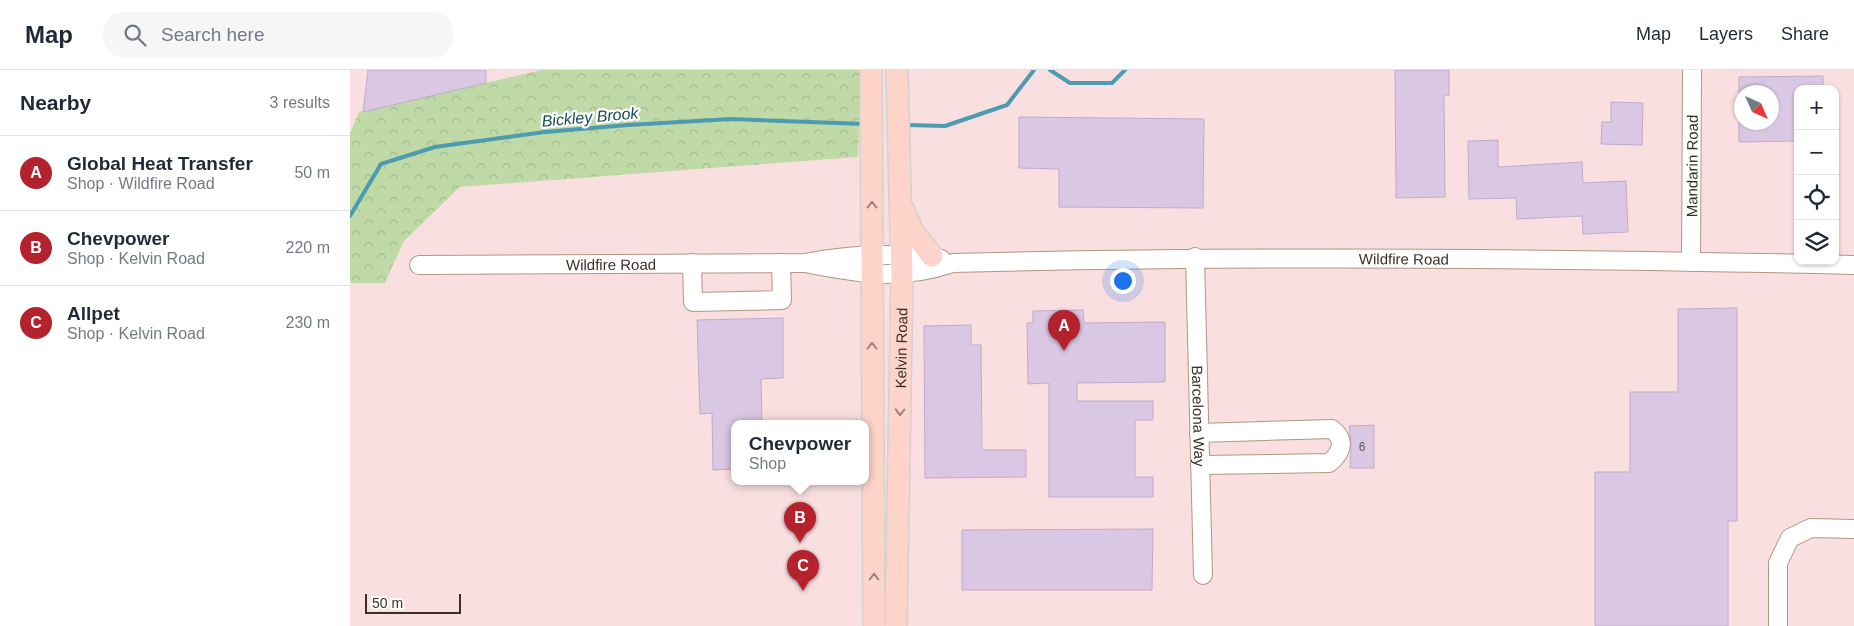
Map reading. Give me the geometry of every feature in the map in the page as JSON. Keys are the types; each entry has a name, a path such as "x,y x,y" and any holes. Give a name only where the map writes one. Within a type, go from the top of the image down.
{"main road":[{"name":"Kelvin Road","path":"871,70 874,626"},
{"name":"Kelvin Road","path":"896,626 902,265 897,70"},
{"path":"900,202 912,230 932,256"}],"street":[{"name":"Mandarin Road","path":"1691,262 1692,70"},
{"name":"Wildfire Road","path":"902,265 932,256 953,263"},
{"name":"Wildfire Road","path":"419,265 805,263 902,265 928,271 953,263 1195,258 1854,265"},
{"name":"Barcelona Way","path":"1195,258 1203,575"},
{"path":"692,264 693,302 782,300 781,263"},
{"path":"1199,433 1332,429 1339,435 1342,445 1339,456 1329,463 1200,465"},
{"path":"1778,626 1778,563 1790,538 1811,528 1854,529"}],"shaded area":[{"path":"350,70 548,70 359,112 350,133"},
{"path":"861,70 1854,70 1854,626 350,626 350,283 385,283 404,241 460,187 858,157"}],"green space":[{"path":"542,70 861,70 858,157 460,187 404,241 385,283 350,283 350,133 359,112"}],"building":[{"path":"368,70 486,70 486,83 363,112"},
{"path":"1395,70 1449,70 1449,95 1444,95 1445,197 1396,198"},
{"path":"1823,76 1823,85 1794,85 1794,141 1739,142 1739,130 1779,130 1779,85 1739,85 1739,77"},
{"path":"1611,102 1643,103 1642,145 1601,144 1602,122 1611,122"},
{"path":"1019,117 1204,119 1203,208 1059,207 1059,169 1019,168"},
{"path":"1498,140 1498,167 1582,162 1583,183 1626,181 1628,232 1583,234 1582,216 1517,219 1516,198 1469,199 1468,141"},
{"path":"1737,308 1737,521 1728,521 1728,626 1595,626 1595,472 1630,472 1630,392 1678,392 1678,309"},
{"path":"1083,310 1084,323 1165,322 1165,382 1077,383 1077,401 1153,401 1153,420 1135,420 1135,477 1153,477 1153,497 1049,497 1049,383 1028,384 1027,323 1033,323 1033,311"},
{"path":"783,318 783,378 761,379 762,420 731,420 731,469 713,470 712,413 700,414 697,320"},
{"path":"971,325 971,345 981,345 982,450 1026,450 1026,477 925,478 924,326"},
{"path":"1374,425 1374,468 1350,468 1351,442 1349,426"},
{"path":"1153,529 1152,590 962,590 962,530"}],"waterway":[{"name":"Bickley Brook","path":"906,125 945,126 1007,105 1034,70"},
{"name":"Bickley Brook","path":"1050,70 1070,83 1112,83 1125,70"},
{"name":"Bickley Brook","path":"350,216 381,164 435,147 545,132 731,119 864,124"}],"place":[{"name":"Global Heat Transfer","path":"1064,351"},
{"name":"Chevpower","path":"800,543"},
{"name":"Allpet","path":"803,591"}]}
